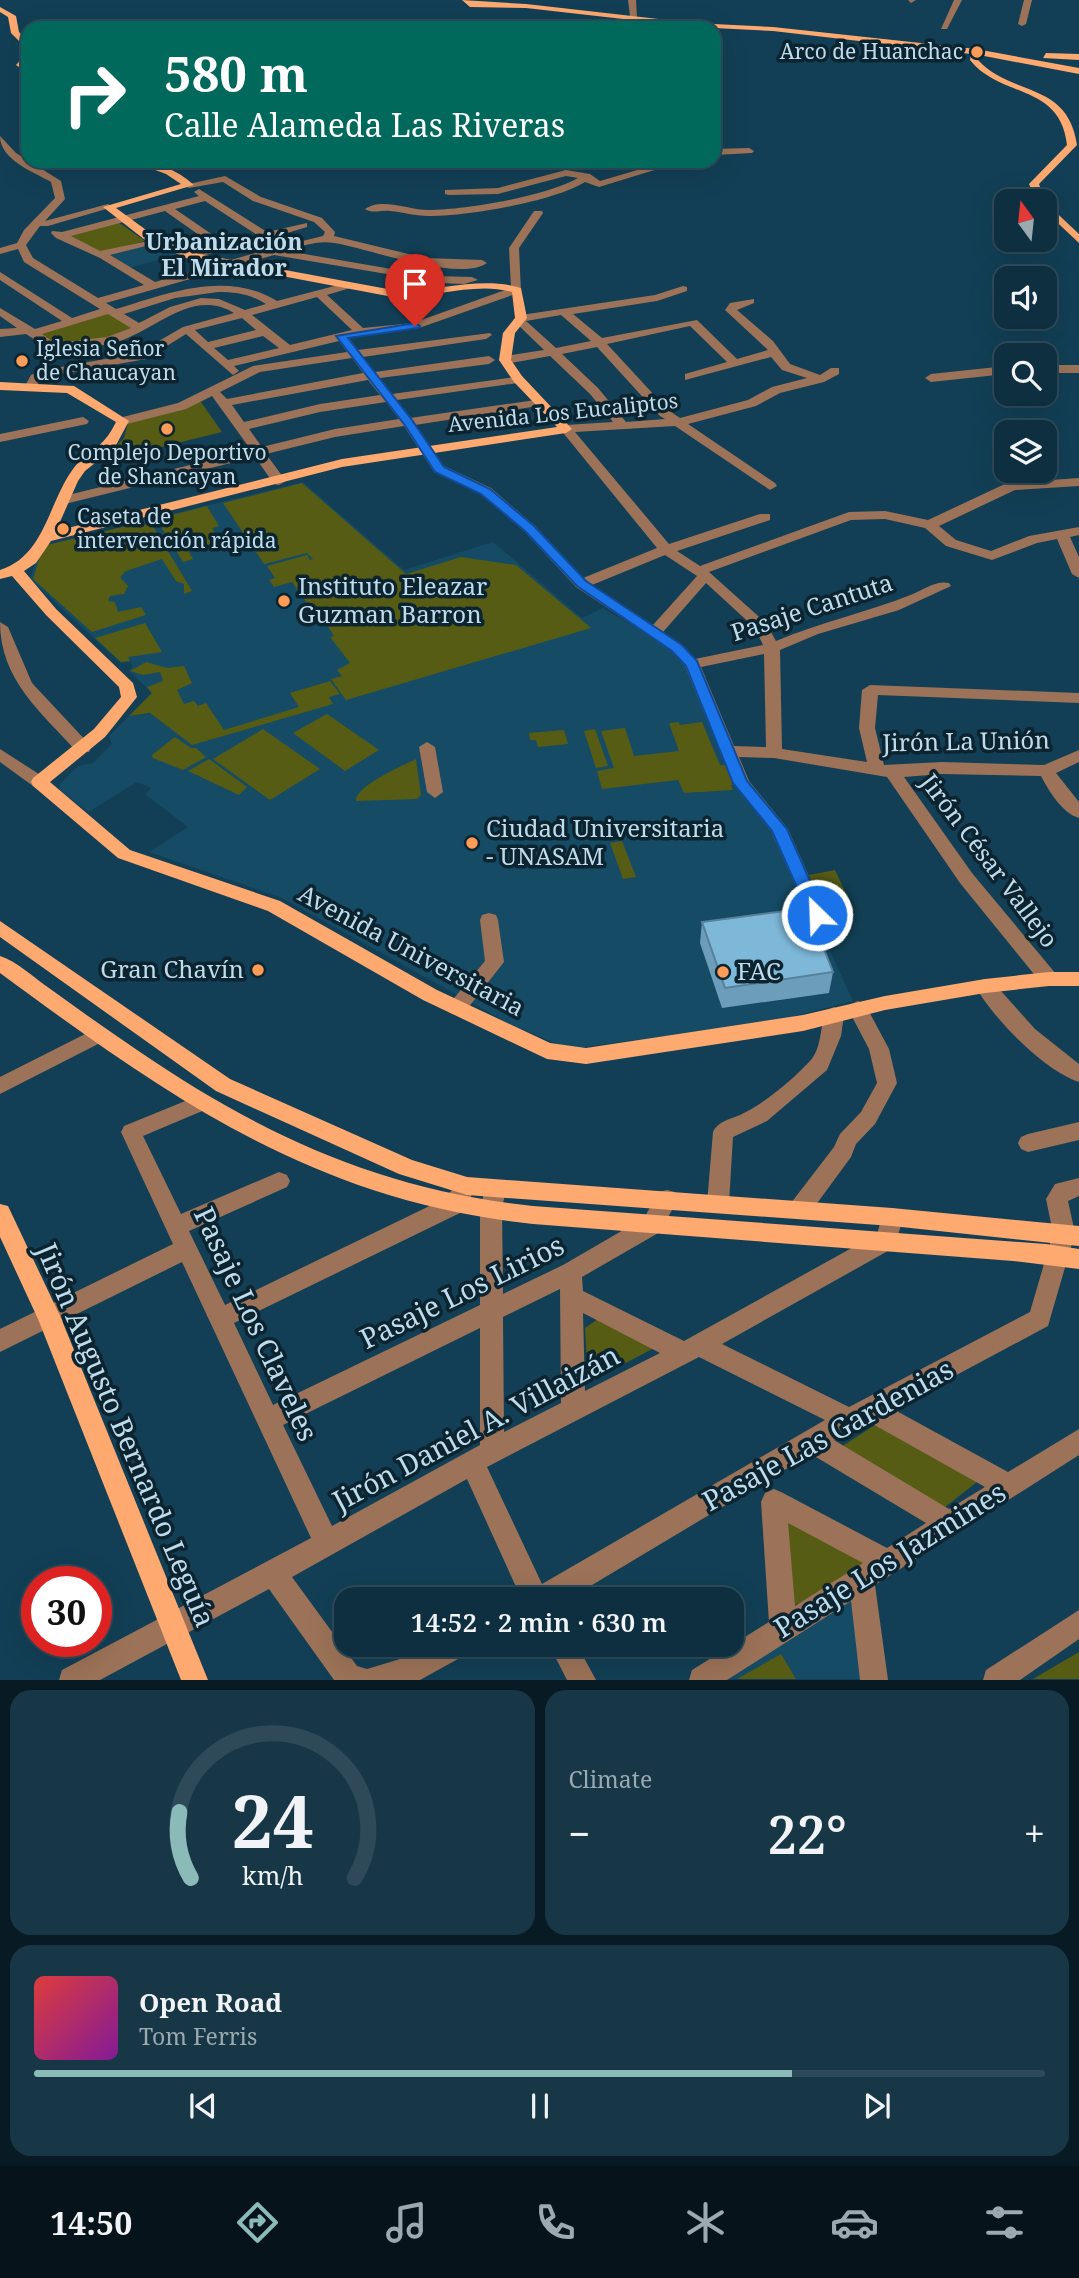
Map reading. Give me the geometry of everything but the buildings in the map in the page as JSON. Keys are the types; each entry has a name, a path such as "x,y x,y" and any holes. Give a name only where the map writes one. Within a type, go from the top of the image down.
{"main road":[{"path":"466,0 470,5 526,6 667,21"},
{"path":"0,9 12,16 15,33 21,39"},
{"path":"721,26 773,29 976,52 1079,71"},
{"path":"976,52 974,60 982,69 1053,103 1068,120 1072,145 1067,154 1043,170 1034,184 1036,189"},
{"path":"1009,57 1079,57"},
{"path":"157,168 189,185"},
{"path":"108,207 189,185"},
{"path":"108,207 154,241 225,266 405,294 448,293 489,285 507,285 517,290 519,319 509,333 505,359 538,402 566,429"},
{"path":"1057,217 1079,240"},
{"path":"0,386 70,388 123,421 109,445 81,468 67,488 65,500 46,538 10,574 127,686 129,697 120,712 83,748 39,782"},
{"name":"Avenida Los Eucaliptos","path":"46,538 342,463 566,429"},
{"name":"Avenida Universitaria","path":"39,782 124,854 274,906 457,1008 547,1051 586,1056 834,1015 985,986 1049,979 1079,979"},
{"path":"0,928 223,1085 407,1168 467,1186 530,1215 652,1225 889,1229 1071,1246"},
{"path":"0,962 99,1035 200,1103 318,1163 407,1194 454,1205 493,1199 667,1199 799,1210 889,1229"},
{"name":"Jirón Augusto Bernardo Leguía","path":"0,1213 49,1318 195,1679"}],"street":[{"path":"632,0 634,16"},
{"path":"944,27 958,0"},
{"path":"1022,24 1028,0"},
{"path":"0,139 13,155 21,160"},
{"path":"721,152 749,151"},
{"path":"0,251 21,245 60,199 56,181 34,168"},
{"path":"449,192 498,191 566,173 584,173 585,178 598,185 655,168"},
{"path":"370,209 390,207 429,213 464,210 504,204 585,178"},
{"path":"189,185 225,179 264,235 284,248"},
{"path":"189,185 207,197 318,220 330,232 327,239"},
{"path":"60,236 207,197"},
{"path":"41,222 108,207"},
{"path":"167,208 224,248"},
{"path":"227,364 360,332 415,326 517,290 514,247 538,213"},
{"path":"41,222 94,255 154,241"},
{"path":"194,257 303,225"},
{"path":"96,302 284,248 327,239 426,262 457,266 482,262"},
{"path":"21,245 28,260 138,327"},
{"path":"271,252 322,258 358,268 430,280 453,283 472,280"},
{"path":"103,255 152,285"},
{"path":"0,275 71,322"},
{"path":"31,386 38,376 81,365 142,356 187,329 346,286"},
{"path":"0,333 32,331 185,292 208,289 248,291 266,297 275,305"},
{"path":"519,319 657,298 683,289"},
{"path":"318,293 360,332"},
{"path":"750,301 734,305 731,310 750,330 772,345 786,367 820,379"},
{"path":"54,347 123,336 164,312 206,302 231,305 290,350"},
{"path":"0,311 81,365"},
{"path":"563,311 599,342 664,413 681,422 707,444 770,486"},
{"path":"505,359 552,352 693,322 706,312"},
{"path":"519,319 594,391 624,427"},
{"path":"693,322 735,365"},
{"path":"187,329 238,377"},
{"path":"206,346 263,332"},
{"path":"123,421 182,406 213,388 257,369 486,335"},
{"path":"341,336 389,397 439,469 486,491 530,529 582,584 677,648 692,664 741,783 779,829 817,915"},
{"path":"689,377 774,352"},
{"path":"225,403 372,375 489,360"},
{"path":"1057,369 1079,369"},
{"name":"Avenida Los Eucaliptos","path":"566,429 681,422 752,403 776,390 820,379 835,370"},
{"path":"931,378 994,371"},
{"path":"241,427 320,408 518,379"},
{"path":"213,388 257,454 279,481"},
{"path":"65,500 335,433 538,402"},
{"path":"0,438 83,421"},
{"path":"566,429 666,550 702,574 761,626 772,648 774,753"},
{"path":"930,525 1012,486 1079,482"},
{"path":"653,633 668,620 702,574 849,516 886,515 930,525 951,543 992,556 1034,539 1079,531"},
{"path":"582,584 666,550 765,517"},
{"path":"1062,534 1079,574"},
{"name":"Pasaje Cantuta","path":"692,664 772,648 813,631 894,607 944,586"},
{"path":"0,627 25,685 83,748"},
{"name":"Jirón César Vallejo","path":"1049,979 966,878 884,771 867,728 870,690 1079,698"},
{"path":"427,747 435,792"},
{"name":"Jirón La Unión","path":"726,751 774,753 884,771 942,768 1046,771 1079,755"},
{"path":"0,754 39,782"},
{"path":"1046,771 1079,812"},
{"path":"457,1008 495,962 489,920"},
{"path":"985,986 1023,1033 1049,1057 1079,1074"},
{"path":"799,1210 844,1151 847,1140 868,1118 887,1083 880,1049 858,1009"},
{"path":"718,1203 723,1132 760,1115 820,1064 831,1036 834,1015"},
{"path":"0,1086 99,1035"},
{"name":"Pasaje Los Claveles","path":"200,1103 131,1132 326,1542"},
{"path":"1028,1143 1079,1131"},
{"path":"177,1226 279,1181"},
{"path":"221,1318 454,1205 467,1186"},
{"path":"1071,1246 1057,1199 1063,1191 1079,1186"},
{"path":"493,1199 491,1312 482,1457 531,1587"},
{"name":"Pasaje Los Lirios","path":"269,1420 571,1272 652,1225 667,1199"},
{"name":"Jirón Daniel A. Villaizán","path":"72,1679 273,1573 482,1457 691,1349 889,1229"},
{"name":"Pasaje Las Gardenias","path":"563,1587 811,1440 1040,1319 1071,1246"},
{"path":"0,1341 188,1248"},
{"path":"571,1272 573,1410"},
{"path":"572,1297 691,1349 860,1415 1008,1486"},
{"path":"811,1440 949,1523"},
{"name":"Pasaje Los Jazmines","path":"702,1679 1079,1441"},
{"path":"783,1626 774,1502 886,1562"},
{"path":"273,1573 349,1677 360,1679"},
{"path":"861,1578 873,1679"},
{"path":"996,1679 1079,1623"},
{"path":"374,1679 415,1668 436,1657"},
{"path":"569,1657 583,1679"}],"shaded area":[{"path":"153,244 177,255 129,268 108,256"},
{"name":"Ciudad Universitaria - UNASAM","path":"303,482 404,570 493,542 582,618 603,608 676,651 690,668 776,833 853,1001 775,1021 584,1047 564,1047 508,1023 282,898 149,852 188,827 145,794 151,788 137,782 88,812 60,790 60,784 78,766 93,763 112,744 109,736 129,716 149,714 159,705 152,693 129,671 133,666 131,662 121,663 30,579 37,557 46,545"},
{"path":"856,1595 866,1679 719,1679"}],"green space":[{"path":"118,222 145,241 100,253 65,237"},
{"path":"106,312 134,327 116,336 57,345 40,333"},
{"path":"201,402 222,432 100,462 124,438 128,423"},
{"path":"302,483 406,574 461,557 516,565 591,628 346,700 331,679 342,676 337,670 350,663 330,637 334,636 324,620 319,620 292,582 274,587 269,580 275,578 267,566 307,555 310,560 313,559 307,553 264,564 223,503"},
{"path":"207,506 219,526 212,528 220,542 188,550 193,559 183,562 156,519"},
{"path":"139,523 142,526 151,523 192,591 184,594 184,584 176,581 162,559 126,571 120,577 128,586 124,594 110,596 108,601 115,602 118,612 141,607 146,615 92,632 33,579 40,556 47,545"},
{"path":"145,623 162,652 128,657 130,661 121,662 95,638"},
{"path":"146,662 167,668 184,666 192,683 177,690 184,704 194,701 198,706 206,703 224,730 299,707 290,693 330,681 340,694 329,697 333,704 192,745 150,713 129,716 152,693 147,687 163,681 160,672 143,675 130,671"},
{"path":"327,714 379,750 345,771 293,733"},
{"path":"679,722 680,725 702,722 720,765 726,765 735,784 731,785 733,790 684,793 678,780 602,789 597,771 614,768 601,731 625,728 634,756 679,751 669,723"},
{"path":"263,729 320,769 270,800 213,759"},
{"path":"595,729 608,766 596,768 584,731"},
{"path":"564,730 568,744 538,747 536,740 530,740 529,733"},
{"path":"175,737 191,748 196,748 206,757 183,770 153,758 152,755"},
{"path":"209,759 247,787 239,795 188,771"},
{"path":"416,759 421,795 417,799 356,801 363,789 371,783"},
{"path":"622,841 636,877 623,879 610,843"},
{"path":"835,870 854,911 823,910 809,875"},
{"path":"601,1317 654,1348 588,1383 585,1328"},
{"path":"875,1425 977,1482 945,1507 841,1447"},
{"path":"779,1511 876,1563 788,1609"},
{"path":"1079,1652 1079,1679 1033,1679"},
{"path":"781,1654 796,1679 737,1679"}],"place":[{"name":"Arco de Huanchac","path":"977,52"},
{"name":"Iglesia Señor de Chaucayan","path":"22,361"},
{"name":"Complejo Deportivo de Shancayan","path":"167,429"},
{"name":"Caseta de intervención rápida","path":"63,529"},
{"name":"Instituto Eleazar Guzman Barron","path":"284,601"},
{"name":"Ciudad Universitaria - UNASAM","path":"472,843"},
{"name":"Gran Chavín","path":"258,970"},
{"name":"FAC","path":"723,972"}],"district":[{"name":"Urbanización El Mirador","path":"224,255"}],"route":[{"path":"415,326 341,336 408,423 439,469 486,491 530,529 582,584 677,648 692,664 709,711 741,783 779,829 817,915"}]}
